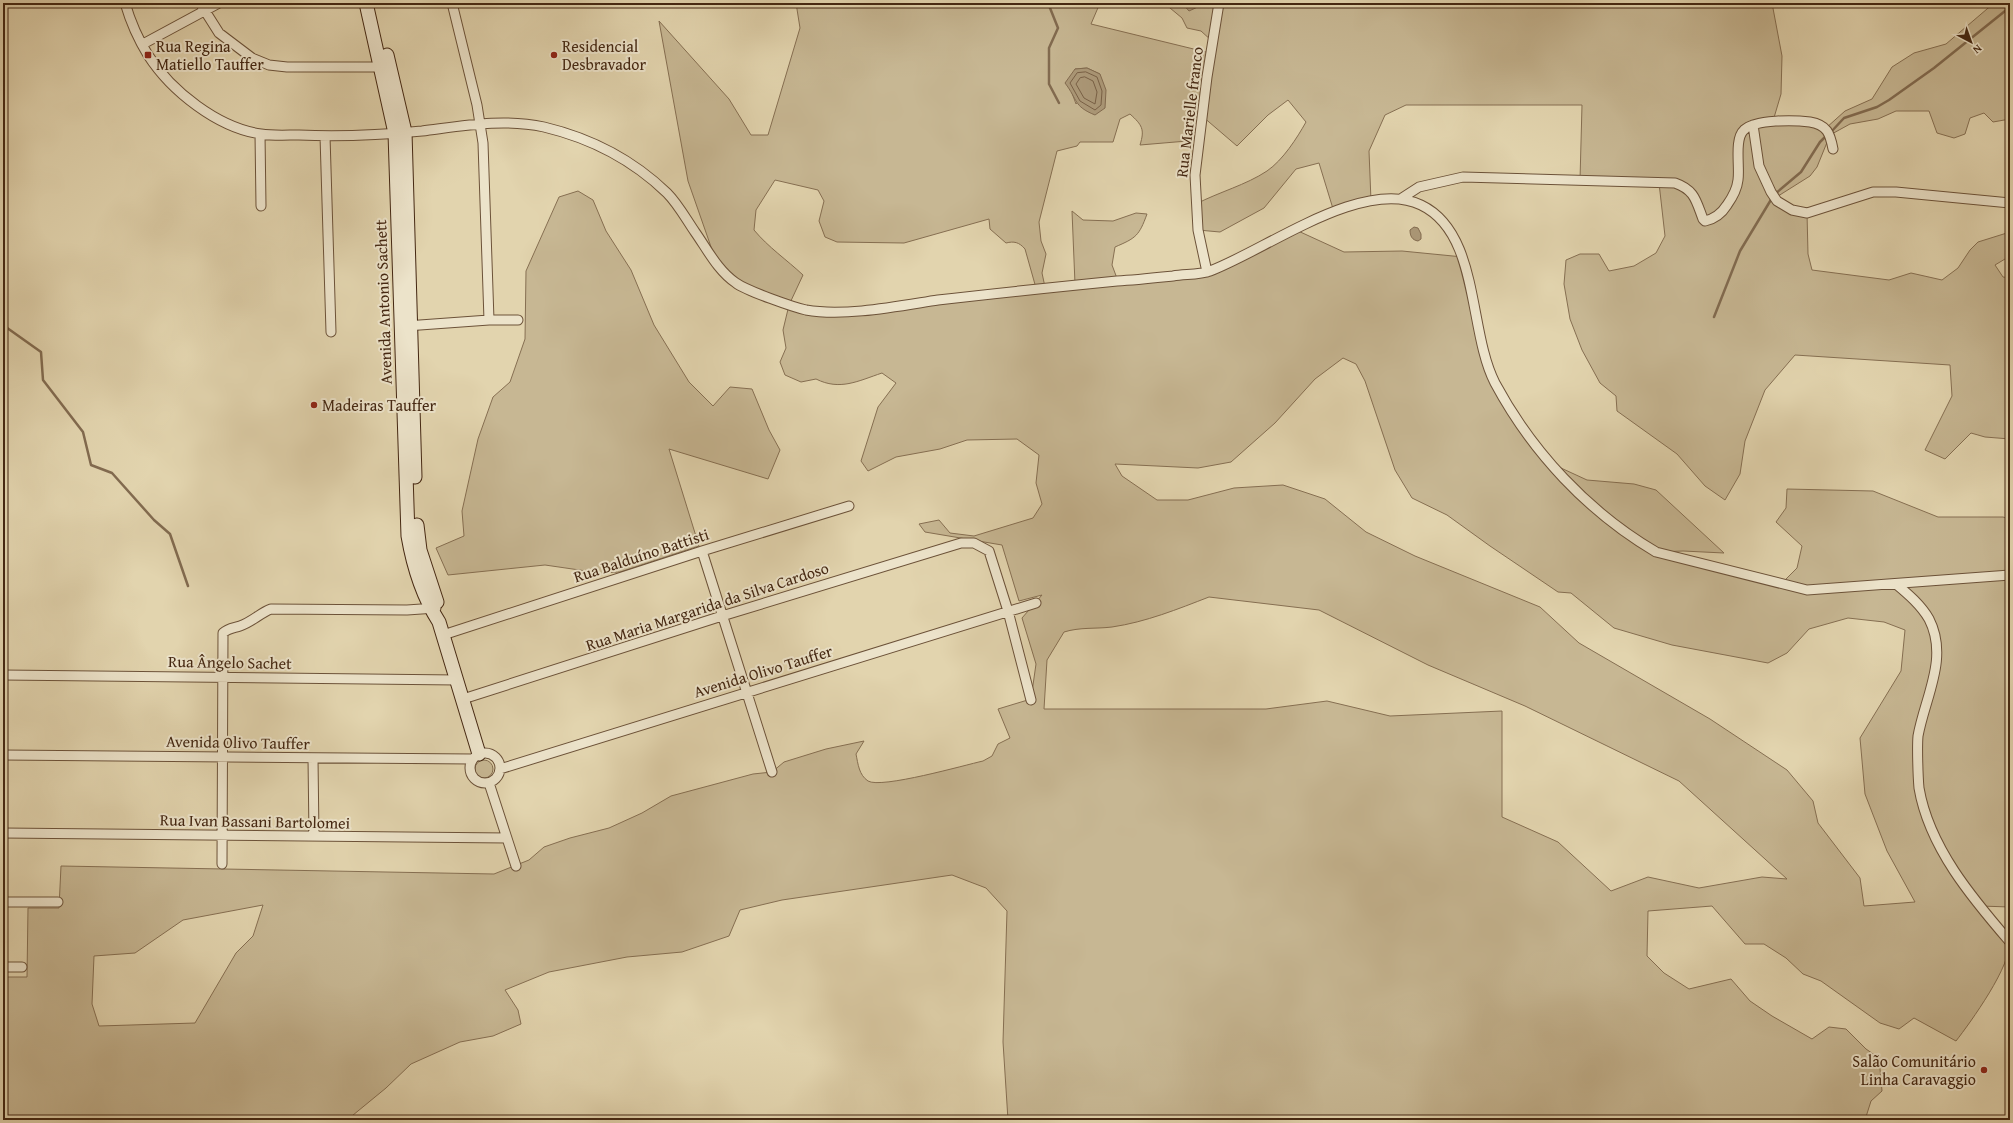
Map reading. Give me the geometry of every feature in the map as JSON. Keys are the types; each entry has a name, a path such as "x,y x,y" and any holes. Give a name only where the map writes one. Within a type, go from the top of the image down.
{"street":[{"path":"125,3 143,44 156,65 191,101 219,121 260,134 366,136 481,123 524,123 565,132 592,143 637,168 670,196 717,264 737,284 789,305 809,311 839,312 873,309 1036,288 1207,272 1334,212 1371,201 1402,198 1425,207 1442,220 1459,245 1469,278 1481,343 1492,378 1515,418 1553,467 1593,507 1636,541 1656,552 1806,590 2010,575"},
{"path":"143,44 202,7 219,3"},
{"name":"Avenida Antonio Sachett","path":"366,3 385,67 400,133 411,478 417,534 438,622 463,699 475,756"},
{"name":"Avenida Antonio Sachett","path":"375,3 385,67"},
{"path":"452,3 481,123 489,320"},
{"name":"Rua Marielle franco","path":"1207,272 1198,230 1194,175 1207,77 1219,3"},
{"path":"202,7 219,33 236,48 252,58 269,65 287,67 385,67"},
{"path":"1402,198 1419,187 1463,177 1676,183 1687,187 1693,194 1705,221 1710,220 1723,211 1731,198 1738,181 1739,137 1745,129 1753,125 1773,122 1799,120 1818,123 1828,131 1833,149"},
{"path":"1753,125 1759,166 1770,192 1777,201 1792,210 1807,213 1873,192 1896,192 2010,203"},
{"path":"260,134 261,206"},
{"path":"325,136 331,332"},
{"path":"405,326 489,320 518,320"},
{"name":"Rua Balduíno Battisti","path":"443,635 702,551 849,506"},
{"name":"Rua Maria Margarida da Silva Cardoso","path":"463,699 722,616 961,543 974,543 989,551 1008,610"},
{"path":"702,551 772,772"},
{"path":"1896,584 1916,601 1928,618 1936,638 1936,665 1918,737 1919,788 1931,829 1946,857 1979,906 2010,942"},
{"name":"Avenida Olivo Tauffer","path":"500,769 1008,610 1036,603"},
{"path":"222,864 223,633 227,629 246,623 271,609 435,608"},
{"path":"1008,610 1031,700"},
{"name":"Rua Ângelo Sachet","path":"3,674 457,680"},
{"path":"485,752 496,757 500,769 497,778 489,783 482,784 472,777 469,771 475,756 485,752"},
{"name":"Avenida Olivo Tauffer","path":"3,755 313,758 475,756"},
{"path":"313,758 314,836"},
{"path":"489,783 516,866"},
{"name":"Rua Ivan Bassani Bartolomei","path":"3,833 507,838"},
{"path":"3,902 58,902"},
{"path":"3,967 22,967"}],"shaded area":[{"path":"796,3 1100,3 1091,24 1210,53 1212,41 1201,31 1187,28 1182,18 1164,3 1772,3 1782,56 1781,94 1773,121 1826,128 1845,111 1872,99 1892,67 1914,53 1946,44 1994,3 2010,3 2010,119 1993,122 1984,113 1970,118 1965,134 1954,138 1937,133 1929,111 1896,111 1878,119 1850,124 1830,135 1817,167 1810,176 1775,198 1807,213 1808,254 1812,270 1889,280 1911,273 1942,280 1958,268 1970,250 1978,242 2010,232 2010,256 1995,265 2003,277 2010,278 2010,439 1985,437 1971,433 1945,459 1925,450 1952,396 1950,365 1795,355 1765,390 1745,441 1740,474 1725,500 1705,486 1677,454 1617,411 1616,396 1600,383 1582,350 1570,319 1564,284 1566,260 1580,254 1599,254 1609,271 1634,266 1656,253 1665,236 1659,183 1580,180 1582,105 1406,105 1385,115 1369,151 1371,201 1334,212 1319,163 1296,169 1264,208 1220,232 1198,230 1196,204 1267,171 1284,155 1306,122 1288,100 1268,115 1237,146 1202,116 1199,140 1140,145 1142,131 1140,124 1130,114 1120,119 1113,142 1080,142 1077,146 1057,151 1039,222 1041,241 1046,254 1042,273 1045,287 1075,284 1072,211 1083,220 1113,221 1136,213 1147,214 1139,232 1128,241 1115,247 1112,265 1118,281 1207,272 1296,230 1344,252 1402,251 1463,257 1492,378 1548,462 1587,480 1634,484 1656,490 1724,553 1683,551 1658,552 1781,584 1797,568 1802,546 1776,522 1786,508 1787,489 1873,491 1938,517 2003,517 2010,519 2010,907 1980,906 2009,941 2008,951 1998,978 1971,1021 1956,1041 1914,1018 1899,1029 1880,1023 1821,981 1803,974 1786,958 1764,944 1745,944 1712,906 1648,911 1647,956 1664,973 1689,989 1731,979 1750,1001 1772,1016 1812,1039 1829,1027 1846,1029 1866,1049 1879,1058 1882,1091 1871,1101 1865,1120 1008,1120 1003,1042 1007,911 986,888 952,875 782,900 740,910 729,936 682,952 627,957 549,972 505,990 518,1010 521,1024 493,1036 460,1042 411,1064 386,1088 347,1120 3,1120 3,977 27,977 28,908 59,908 61,866 494,874 529,860 544,847 570,838 609,828 642,813 671,796 753,774 772,772 784,762 826,749 864,741 856,754 858,765 865,779 876,783 905,779 983,761 992,756 998,744 1010,738 998,709 1031,699 1036,664 1022,618 1042,595 1019,601 1002,545 925,532 919,524 939,520 950,533 974,536 1033,518 1042,504 1036,483 1039,455 1017,439 967,440 940,449 896,457 868,471 861,461 878,407 896,383 882,373 849,384 825,383 816,379 801,382 785,375 780,362 786,348 783,330 789,305 737,284 717,264 688,181 659,21 729,99 751,135 768,135 800,28","holes":["1087,68 1100,74 1076,104 1072,93 1075,69","775,180 818,190 824,201 819,221 825,237 837,242 904,243 989,219 990,229 1006,243 1016,243 1025,249 1036,288 839,312 789,305 803,275 771,248 754,230 756,210","1343,358 1356,364 1365,381 1395,470 1412,498 1447,515 1558,592 1571,593 1614,628 1672,645 1768,663 1787,653 1809,629 1848,618 1884,622 1905,630 1901,671 1860,738 1865,794 1887,851 1915,902 1864,906 1860,878 1818,823 1813,801 1787,770 1710,719 1579,643 1540,607 1415,556 1366,532 1325,499 1283,485 1234,488 1188,500 1157,500 1122,476 1115,464 1198,468 1231,462 1275,423 1315,379","1209,597 1319,610 1428,665 1525,706 1679,781 1787,879 1762,877 1699,888 1648,877 1611,891 1558,842 1502,817 1502,711 1390,716 1327,701 1266,709 1044,709 1047,660 1064,632 1076,629 1106,628 1125,625 1162,615","263,905 253,936 236,953 195,1023 99,1026 92,1004 94,956 135,953 183,920"]},
{"path":"578,191 593,200 606,231 631,270 654,325 689,382 713,406 730,387 752,389 769,430 780,450 768,479 669,449 699,546 620,572 600,573 545,565 448,575 436,548 464,536 462,511 478,439 493,397 510,382 525,339 526,271 559,197"},
{"path":"484,760 490,763 493,769 490,775 484,778 478,775 475,769 478,763"}],"water":[{"path":"1182,3 1202,3 1202,5 1189,11"},
{"path":"1087,68 1100,74 1106,90 1105,108 1095,115 1083,109 1079,105 1065,83 1075,69"},
{"path":"1414,227 1418,228 1421,234 1421,239 1418,241 1413,239 1410,234 1410,230"}],"waterway":[{"path":"1048,3 1058,28 1049,48 1049,84 1059,103"},
{"path":"1831,132 1844,118 1877,107 1889,100 1934,68 2010,7"},
{"path":"1775,194 1801,172 1820,142 1827,135"},
{"path":"1714,317 1740,251 1772,198"},
{"path":"3,325 41,352 43,380 83,432 91,465 112,473 154,520 170,534 188,586"}],"place":[{"name":"Rua Regina Matiello Tauffer","path":"148,55"},
{"name":"Residencial Desbravador","path":"554,55"},
{"name":"Madeiras Tauffer","path":"314,405"},
{"name":"Salão Comunitário Linha Caravaggio","path":"1984,1070"}]}
